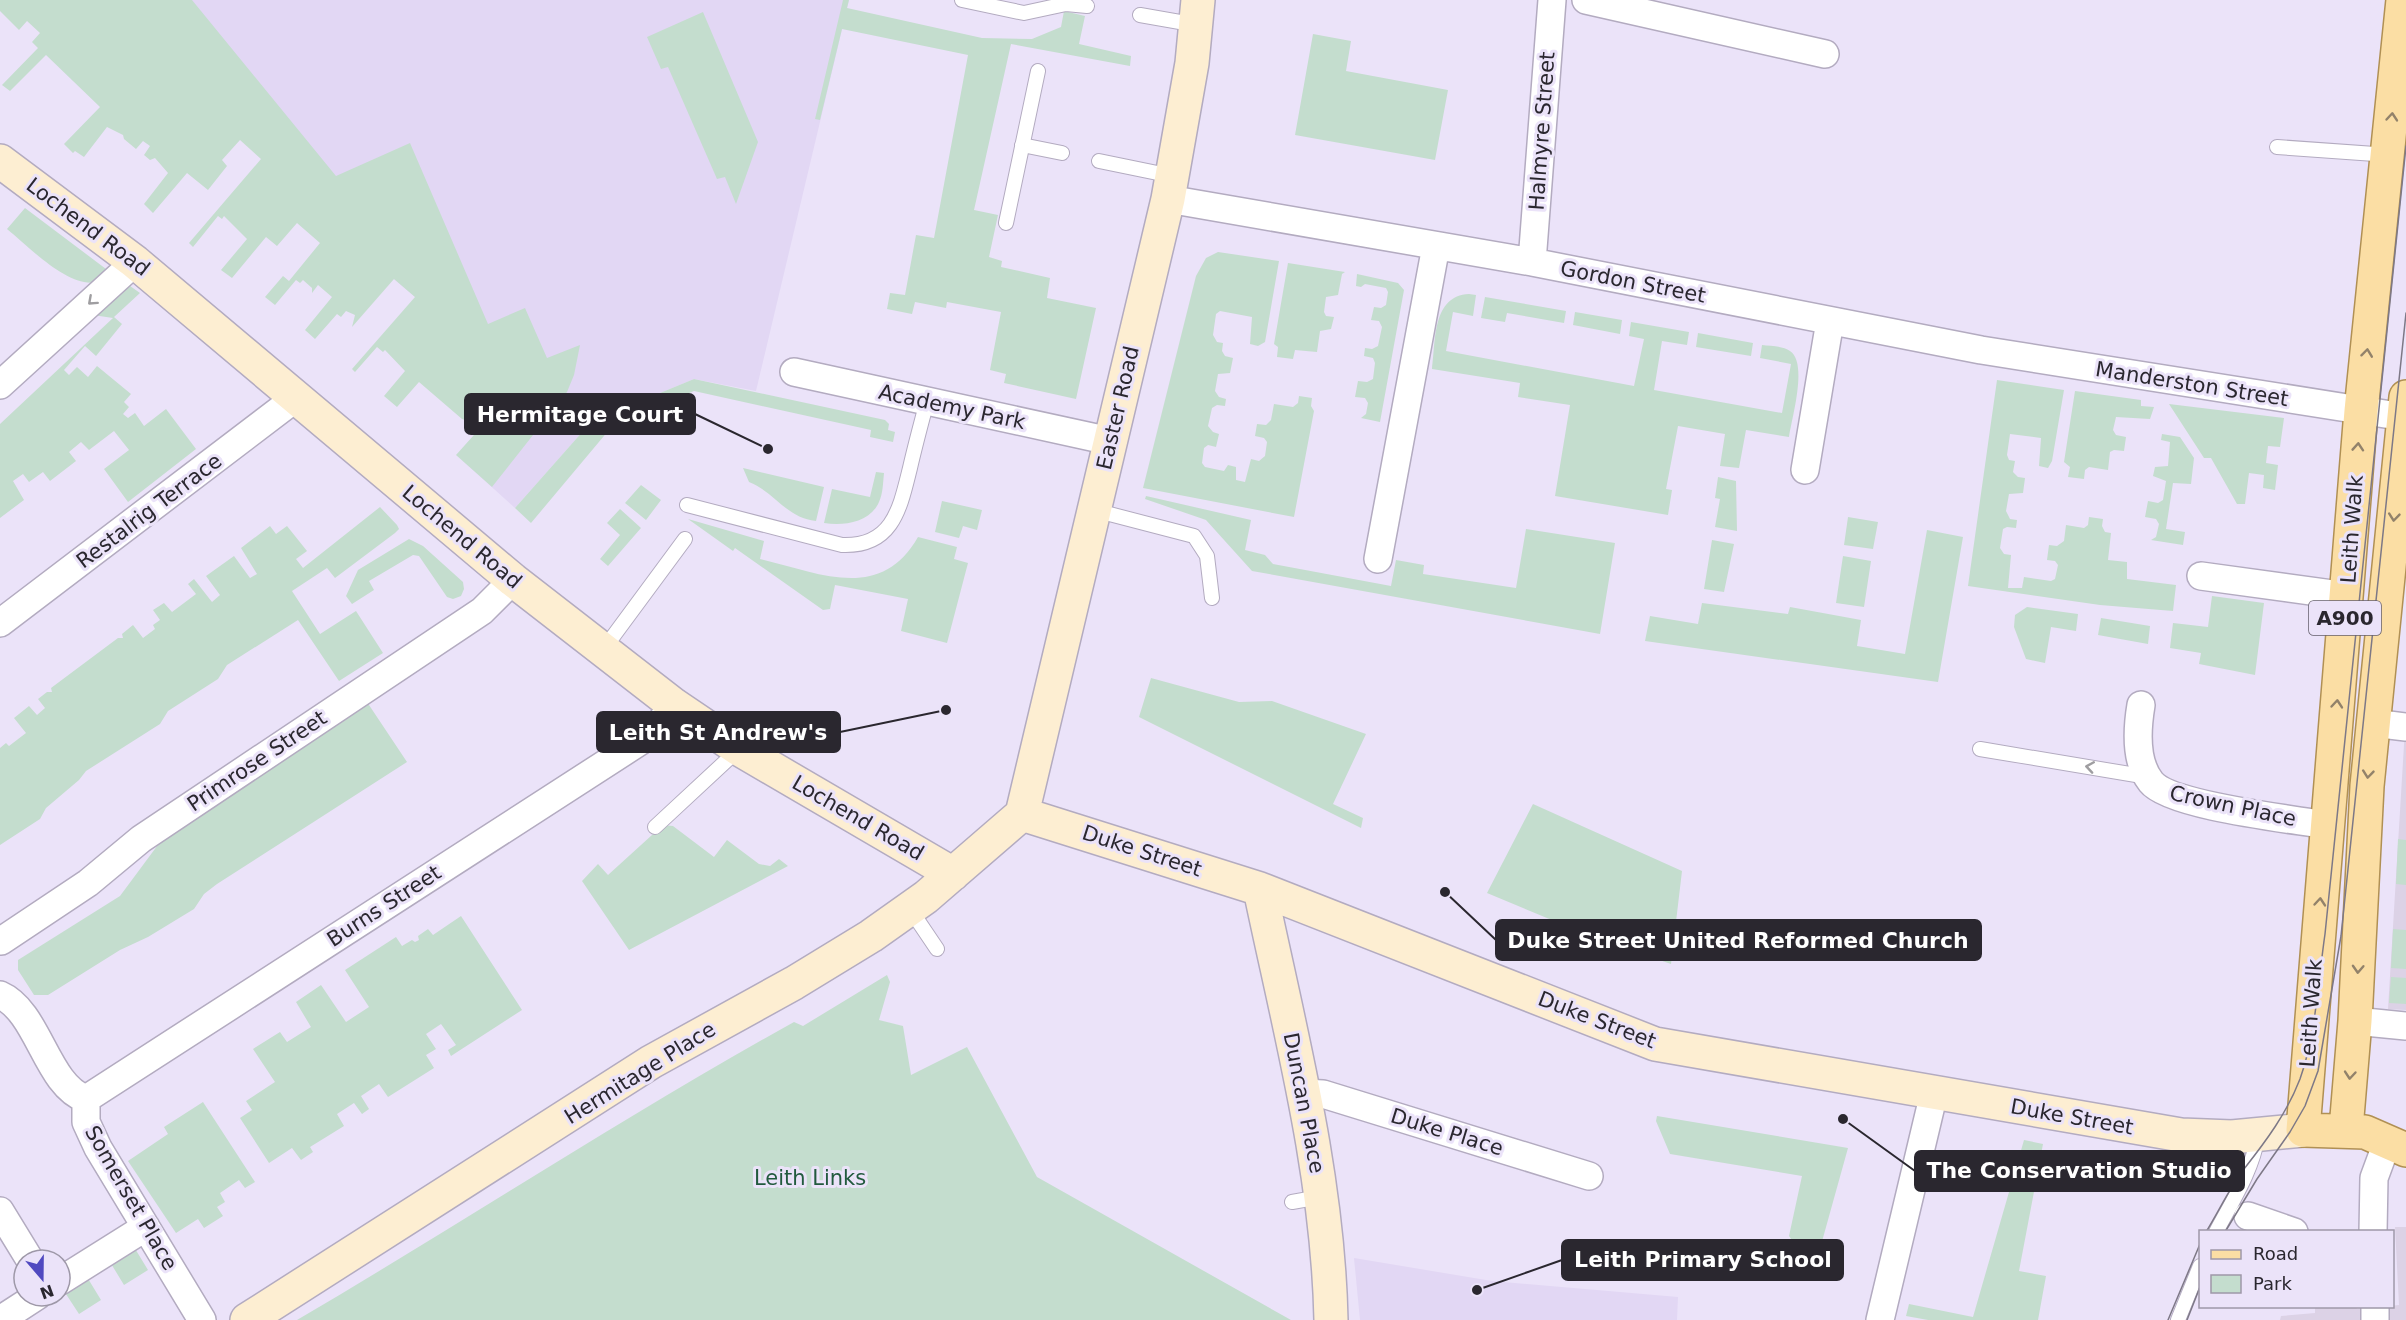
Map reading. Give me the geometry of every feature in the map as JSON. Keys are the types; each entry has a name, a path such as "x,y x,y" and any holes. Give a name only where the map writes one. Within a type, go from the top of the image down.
{"main road":[{"name":"Leith Walk","path":"2303,1130 2361,411 2389,155 2403,0"},
{"name":"Leith Walk","path":"2346,1129 2355,1021 2367,786 2392,725 2405,407"},
{"path":"2303,1130 2346,1129 2365,1132 2397,1145"}],"street":[{"name":"Halmyre Street","path":"1532,262 1552,0"},
{"path":"1586,0 1825,54"},
{"name":"Easter Road","path":"1022,814 1170,187 1197,12"},
{"name":"Lochend Road","path":"0,161 135,262 513,580 674,705 739,749 953,874"},
{"name":"Gordon Street","path":"1170,187 1436,246 1532,262 1981,350"},
{"path":"1378,559 1436,246"},
{"path":"0,385 135,262"},
{"path":"1805,470 1830,321"},
{"name":"Manderston Street","path":"1981,350 2361,411 2405,407"},
{"name":"Academy Park","path":"794,372 1110,441"},
{"name":"Restalrig Terrace","path":"0,623 297,397"},
{"path":"2201,576 2347,596"},
{"name":"Primrose Street","path":"1,941 88,883 141,838 482,611 513,580"},
{"name":"Burns Street","path":"86,1099 639,742 658,725 674,705"},
{"name":"Crown Place","path":"2140,705 2138,743 2148,777 2165,792 2212,806 2326,825"},
{"name":"Hermitage Place","path":"247,1320 651,1062 804,978 872,936 910,909 1022,814"},
{"name":"Duke Street","path":"1022,814 1260,889 1655,1044 2181,1135 2206,1138 2258,1136 2303,1130"},
{"name":"Duncan Place","path":"1260,889 1303,1093 1307,1199 1329,1258 1330,1320"},
{"name":"Somerset Place","path":"0,995 8,999 22,1015 69,1089 86,1099 85,1111 88,1128 202,1320"},
{"path":"2355,1021 2406,1026"},
{"name":"Duke Place","path":"1303,1093 1323,1094 1589,1176"},
{"path":"1880,1320 1934,1093"},
{"path":"2373,1230 2374,1178 2397,1145"},
{"path":"0,1211 23,1248"},
{"path":"2248,1216 2288,1230"},
{"path":"72,1273 146,1227"},
{"path":"0,1320 18,1308"}],"lane":[{"path":"962,0 1024,13 1066,4 1087,6"},
{"path":"1140,15 1197,12"},
{"path":"1006,223 1038,71"},
{"path":"1022,145 1062,153"},
{"path":"2277,147 2389,155"},
{"path":"1099,161 1170,187"},
{"path":"687,505 842,545 868,542 885,531 899,511 927,401"},
{"path":"1094,510 1194,536 1207,556 1212,598"},
{"path":"603,650 685,539"},
{"path":"655,827 739,749"},
{"path":"1980,749 2148,777"},
{"path":"910,909 937,950"},
{"path":"2217,1230 2247,1174 2254,1157 2258,1136"},
{"path":"2178,1320 2199,1268"}],"shaded area":[{"path":"89,0 849,0 756,391 694,379 592,421 515,508 463,461 524,389 375,263"},
{"path":"2406,712 2406,1010 2388,1009"},
{"path":"2395,1227 2406,1227 2406,1320 2280,1320 2281,1316 2315,1313 2315,1308 2394,1308 2394,1305 2399,1305"},
{"path":"1354,1258 1492,1281 1678,1297 1677,1320 1360,1320"}],"green space":[{"path":"0,0 192,0 336,176 410,143 488,324 525,308 547,358 580,345 574,375 567,392 492,487 456,455 482,426 471,417 468,421 462,419 419,382 397,407 384,396 405,371 385,350 383,352 377,347 355,372 352,369 415,297 394,279 352,327 355,315 346,311 341,317 337,314 315,339 305,330 332,297 318,285 312,293 312,288 303,280 300,283 296,280 275,305 265,297 283,276 289,281 320,243 297,223 277,246 266,237 232,278 221,270 247,239 224,216 222,219 218,216 193,247 189,243 261,159 240,140 222,160 227,166 208,190 187,173 153,213 144,204 168,173 155,158 150,160 144,155 150,146 143,141 136,149 124,139 123,135 107,127 84,157 75,151 73,153 64,144 100,107 46,55 10,91 2,85 38,48 32,42 40,33 27,21 19,30 0,11"},
{"path":"843,0 849,0 847,8 982,38 1032,39 1061,27 1064,11 1085,16 1079,44 1131,56 1130,66 1011,44 974,210 998,215 989,257 1002,261 1001,267 1050,278 1047,298 1096,308 1076,399 1004,383 1006,374 990,370 1001,312 947,302 946,308 915,302 912,314 887,309 890,293 905,295 916,235 934,238 968,55 842,29 820,120 815,119"},
{"path":"703,12 758,142 736,204 725,177 717,179 668,67 661,69 647,37"},
{"path":"1313,34 1351,41 1346,71 1448,90 1435,160 1295,135"},
{"path":"25,208 114,275 99,281 86,282 74,279 37,255 7,229"},
{"path":"1218,252 1279,261 1265,342 1258,346 1250,344 1252,317 1220,311 1216,314 1213,335 1217,342 1223,343 1222,351 1225,356 1233,358 1230,373 1218,374 1215,391 1219,397 1226,399 1225,406 1217,405 1212,408 1208,426 1213,432 1219,434 1216,447 1208,445 1204,448 1202,463 1205,467 1224,471 1228,465 1236,467 1236,480 1245,482 1251,459 1259,461 1265,456 1267,442 1264,438 1255,436 1257,424 1266,425 1271,420 1274,404 1293,407 1298,403 1299,396 1312,398 1311,406 1314,411 1294,517 1143,488 1196,276 1206,258"},
{"path":"1288,263 1345,272 1342,274 1338,295 1326,297 1324,312 1326,316 1334,317 1331,329 1320,331 1317,352 1295,350 1293,359 1277,357 1278,347 1274,344"},
{"path":"1357,274 1398,283 1404,290 1380,422 1361,418 1366,414 1368,403 1365,398 1355,397 1358,381 1367,382 1373,379 1375,363 1373,358 1364,356 1365,348 1372,349 1378,346 1382,327 1379,321 1371,320 1374,307 1381,308 1386,305 1388,292 1386,288 1365,284 1361,287 1356,286"},
{"path":"123,281 140,293 114,317 122,324 96,356 85,346 64,370 69,375 77,367 88,377 97,366 131,394 124,402 129,407 123,414 128,418 135,413 144,426 166,409 196,449 128,502 104,469 129,450 114,431 89,450 81,442 69,452 76,461 50,481 43,472 29,482 23,474 13,481 24,500 0,518 0,424 113,318 86,314"},
{"path":"1469,294 1476,295 1473,316 1453,312 1446,351 1634,386 1644,339 1629,336 1631,322 1689,332 1687,345 1662,341 1654,390 1782,413 1791,364 1760,358 1762,345 1787,349 1795,357 1798,367 1797,391 1789,437 1746,430 1739,468 1720,466 1725,434 1678,426 1666,489 1672,490 1668,515 1555,496 1570,405 1518,397 1520,383 1432,369 1438,321 1442,311 1448,302"},
{"path":"1485,297 1566,311 1564,323 1507,313 1505,322 1481,318"},
{"path":"1575,312 1622,320 1620,334 1573,325"},
{"path":"1698,333 1753,343 1751,356 1696,347"},
{"path":"694,379 885,420 889,424 888,430 895,432 893,442 870,437 871,430 694,391 614,424 531,523 515,508 592,421"},
{"path":"1997,380 2064,390 2052,461 2048,468 2039,466 2041,438 2010,434 2007,455 2009,460 2015,461 2013,472 2018,477 2025,478 2023,493 2009,494 2006,511 2010,519 2017,520 2016,528 2003,529 2000,548 2004,554 2011,555 2008,588 2022,588 2024,577 2051,581 2055,579 2058,565 2055,561 2047,560 2049,545 2057,546 2064,541 2066,525 2084,528 2088,525 2089,517 2103,519 2102,526 2105,532 2111,533 2108,560 2127,562 2127,579 2176,585 2173,611 2100,605 1968,586"},
{"path":"2075,391 2141,400 2141,406 2154,407 2150,419 2116,417 2113,430 2116,435 2126,437 2124,451 2110,452 2108,470 2089,467 2085,470 2084,479 2068,477 2070,467 2064,462"},
{"path":"2169,404 2284,418 2280,447 2268,446 2266,463 2278,465 2275,490 2263,488 2264,475 2249,473 2245,504 2237,504 2211,458 2204,458"},
{"path":"2162,434 2180,437 2194,458 2191,484 2173,483 2166,529 2185,532 2183,545 2151,540 2156,537 2159,524 2156,519 2145,517 2148,501 2158,503 2163,500 2166,481 2153,476 2155,467 2168,466 2170,442 2161,440"},
{"path":"743,468 824,487 816,521 788,510 758,486 749,482"},
{"path":"876,472 884,473 882,492 879,502 869,515 855,522 824,523 832,489 870,497"},
{"path":"1718,477 1736,481 1737,531 1715,527 1720,499 1715,498"},
{"path":"641,485 661,500 646,520 625,503"},
{"path":"1146,496 1251,520 1245,550 1265,555 1273,564 1391,586 1396,560 1424,565 1423,574 1516,588 1526,529 1615,543 1600,634 1252,571 1206,520 1145,499"},
{"path":"942,501 982,510 977,530 963,526 959,538 935,532"},
{"path":"380,507 397,525 399,529 395,533 335,578 327,568 292,591 320,634 356,611 383,653 339,681 298,620 227,665 218,679 168,711 160,724 86,771 79,780 46,808 40,819 0,845 0,748 6,743 9,746 26,733 14,718 29,706 37,715 45,708 38,699 47,692 52,692 51,688 118,638 123,638 122,634 133,625 143,638 155,629 153,625 160,620 153,610 164,603 172,612 196,594 188,584 194,579 212,602 220,595 206,576 234,556 250,578 257,574 241,548 270,526 276,534 287,526 307,551 296,559 303,568"},
{"path":"620,509 641,528 608,566 600,559 620,535 607,523"},
{"path":"1848,517 1878,522 1873,549 1844,545"},
{"path":"688,519 764,541 760,559 826,576 867,577 886,570 903,557 918,537 957,547 954,559 968,563 947,643 901,631 908,599 835,585 830,609 823,610 735,548 733,551"},
{"path":"1927,530 1963,537 1938,682 1645,641 1650,616 1698,624 1702,603 1788,614 1790,607 1861,620 1857,646 1905,654"},
{"path":"409,539 423,546 463,582 464,589 461,596 453,599 447,597 419,556 413,555 369,581 374,590 352,604 346,596 358,570"},
{"path":"1712,540 1734,544 1724,592 1704,589"},
{"path":"1843,556 1871,561 1864,607 1836,603"},
{"path":"2212,596 2264,603 2255,675 2199,664 2201,653 2170,648 2173,623 2208,627"},
{"path":"2027,607 2078,614 2076,631 2051,627 2045,663 2026,659 2014,627 2015,615"},
{"path":"2101,618 2150,626 2148,644 2098,635"},
{"path":"1151,678 1239,702 1272,701 1366,734 1333,804 1363,818 1361,828 1139,717"},
{"path":"367,702 407,762 217,884 204,894 194,909 148,937 120,950 48,995 34,995 18,970 18,960 120,896 166,834"},
{"path":"1533,804 1682,871 1671,964 1588,935 1487,893"},
{"path":"663,825 673,826 714,857 727,840 759,864 770,866 779,859 788,866 629,950 582,881 598,864 608,875"},
{"path":"2398,839 2406,840 2406,885 2396,884"},
{"path":"461,916 522,1010 451,1056 448,1050 456,1045 441,1024 426,1034 436,1049 426,1055 434,1068 388,1097 379,1084 361,1096 369,1109 362,1114 354,1103 337,1114 344,1126 310,1147 313,1152 301,1160 292,1148 269,1163 240,1118 252,1110 246,1101 275,1082 253,1049 280,1032 287,1042 311,1027 296,1002 321,985 346,1022 369,1007 345,970 396,937 402,946 412,940 415,942 419,940 418,936 428,929 433,935"},
{"path":"2393,929 2406,930 2406,969 2391,968"},
{"name":"Leith Links","path":"887,975 890,982 879,1020 903,1026 911,1075 967,1047 1037,1177 1291,1320 297,1320 731,1058 794,1022 803,1026"},
{"path":"2391,977 2406,978 2406,1004 2389,1003"},
{"path":"203,1102 255,1182 245,1188 239,1180 220,1193 225,1202 217,1207 223,1216 204,1228 198,1219 176,1233 128,1161 168,1134 164,1127"},
{"path":"1657,1116 1848,1148 1816,1263 1802,1254 1789,1236 1802,1176 1670,1154 1656,1121"},
{"path":"2024,1140 2043,1144 2019,1271 2046,1276 2038,1320 1928,1320 1906,1316 1909,1304 1973,1317"},
{"path":"134,1247 148,1270 124,1285 110,1262"},
{"path":"87,1277 101,1300 79,1314 72,1303 72,1286"}],"tram line":[{"path":"2207,1230 2234,1183 2268,1137 2289,1103 2300,1079 2310,1044 2325,934 2406,146"},
{"path":"2226,1230 2257,1179 2290,1132 2305,1106 2318,1071 2341,936 2406,313"},
{"path":"2168,1320 2199,1246"},
{"path":"2187,1320 2199,1290"}],"place":[{"name":"Hermitage Court","path":"768,449"},
{"name":"Leith St Andrew's","path":"946,710"},
{"name":"Duke Street United Reformed Church","path":"1445,892"},
{"name":"The Conservation Studio","path":"1843,1119"},
{"name":"Leith Primary School","path":"1477,1290"}]}
